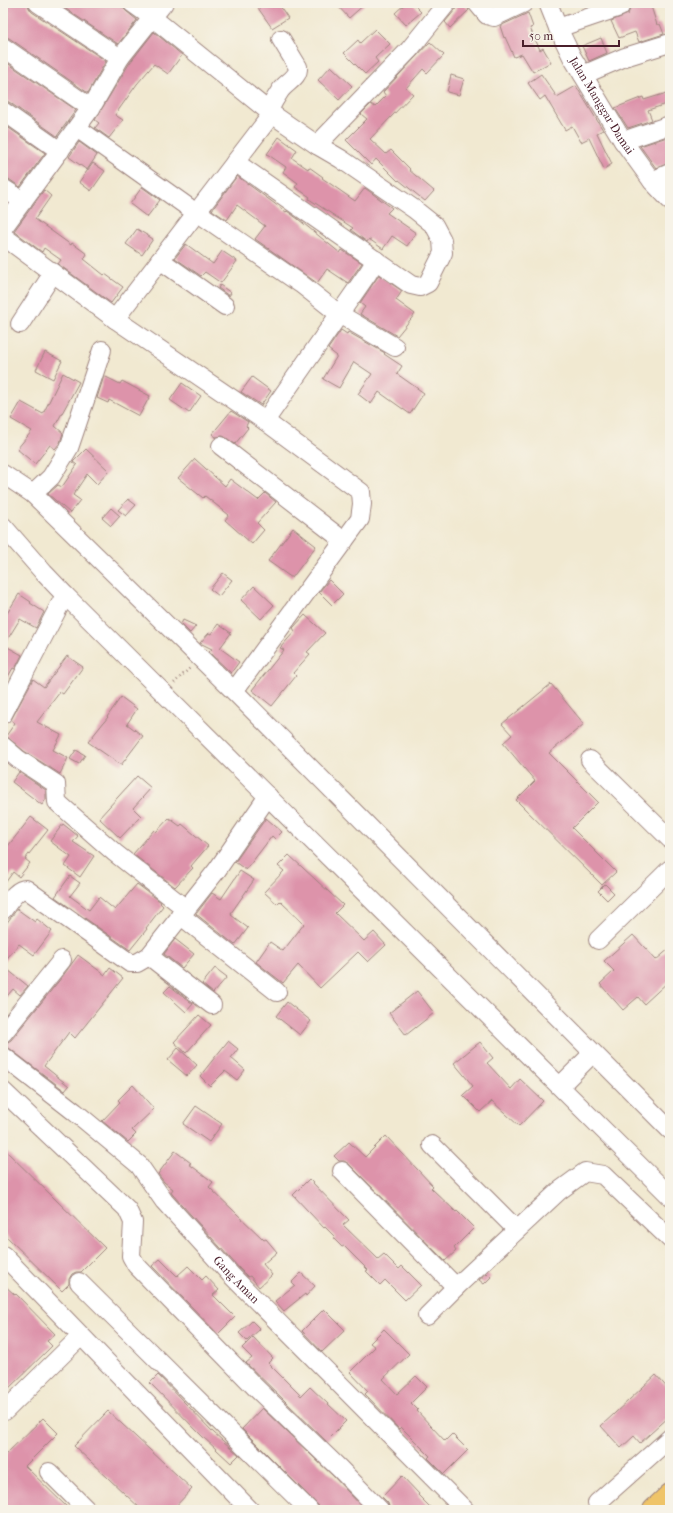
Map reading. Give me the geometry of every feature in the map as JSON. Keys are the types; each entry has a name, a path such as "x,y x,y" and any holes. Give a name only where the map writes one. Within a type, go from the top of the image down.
{"highway":[{"path":"654,1510 670,1496"}],"street":[{"path":"38,3 120,58"},
{"path":"132,3 153,18 266,109 434,224 442,240 443,253 428,283 420,287 411,285 235,162"},
{"path":"3,228 91,108 120,58 164,3"},
{"path":"317,145 408,50 447,3"},
{"path":"477,3 487,15 494,17 524,3"},
{"name":"Jalan Manggar Damai","path":"548,3 558,28 572,56 623,141 652,181 670,200"},
{"path":"558,28 620,7"},
{"path":"115,319 160,260 192,210 235,162 266,109 280,90 297,75 298,67 281,39"},
{"path":"583,75 625,57 670,43"},
{"path":"3,47 91,108"},
{"path":"3,111 60,151"},
{"path":"623,141 670,125"},
{"path":"77,128 192,210 301,284 339,314 395,347"},
{"path":"652,181 670,173"},
{"path":"3,188 22,201"},
{"path":"3,236 115,319 266,421 361,492 362,504 360,519 234,691"},
{"path":"160,260 225,306"},
{"path":"266,421 376,260"},
{"path":"20,324 53,273"},
{"path":"33,494 51,477 69,448 102,350"},
{"path":"221,446 344,541"},
{"path":"3,474 33,494 204,661 670,1130"},
{"path":"3,526 65,595 670,1196"},
{"path":"3,714 65,595"},
{"path":"3,746 18,759 56,784 57,802 182,912 277,992"},
{"path":"590,760 670,839"},
{"path":"3,910 18,891 22,889 29,890 130,963 137,963 149,956 216,870 268,796"},
{"path":"598,940 670,869"},
{"path":"149,956 212,1005"},
{"path":"3,1033 62,960"},
{"path":"560,1086 593,1053"},
{"name":"Gang Aman","path":"3,1056 75,1112 138,1165 164,1201 231,1275 465,1510"},
{"path":"3,1091 127,1209 133,1222 131,1256 136,1265 256,1388 340,1468 380,1510"},
{"path":"432,1145 517,1230"},
{"path":"342,1171 456,1287"},
{"path":"428,1316 456,1287 559,1191 585,1172 603,1175 670,1239"},
{"path":"3,1255 250,1510"},
{"path":"79,1282 309,1510"},
{"path":"5,1410 81,1336"},
{"path":"597,1503 670,1438"},
{"path":"50,1472 87,1510"}],"path":[{"path":"168,698 170,690 178,678 197,662 204,661"}],"building":[{"path":"3,3 28,3 32,12 106,61 88,93 9,38 3,37"},
{"path":"57,3 122,3 123,8 137,20 118,44"},
{"path":"266,3 278,3 288,18 272,28 258,8"},
{"path":"335,3 366,3 349,18"},
{"path":"406,3 412,3 421,12 406,25 395,13"},
{"path":"457,3 463,3 469,10 450,28 445,22 455,10"},
{"path":"630,3 650,3 657,25 660,24 664,34 639,42 635,32 619,38 611,21 628,14"},
{"path":"528,13 533,27 530,28 540,50 543,48 551,62 533,72 522,54 514,57 505,37 504,38 500,26"},
{"path":"375,29 390,44 375,58 378,62 365,74 344,53 358,40 360,43"},
{"path":"154,32 182,55 168,74 154,64 137,84 115,115 123,120 109,138 95,128 99,123 95,120 129,64"},
{"path":"601,38 607,53 589,61 582,46"},
{"path":"430,42 444,55 427,73 423,69 406,88 413,94 370,139 386,154 391,150 410,169 409,170 434,191 425,201 399,180 398,181 376,159 371,165 346,140 367,119 361,114 371,104 375,107 386,96 383,92"},
{"path":"3,60 76,110 57,136 9,102 3,101"},
{"path":"331,66 352,86 339,100 318,80"},
{"path":"541,74 557,97 576,86 603,130 597,133 612,164 604,169 589,138 581,142 572,126 565,130 545,96 540,100 528,83"},
{"path":"451,75 464,79 459,95 447,92"},
{"path":"670,92 670,103 648,110 652,120 628,128 615,108 643,97 644,100"},
{"path":"3,124 45,153 20,187 9,179 3,178"},
{"path":"670,136 670,163 656,168 640,146"},
{"path":"279,137 297,150 292,158 308,169 309,167 355,201 365,188 392,208 387,213 416,233 407,246 392,236 383,249 369,239 367,242 351,230 353,228 309,199 310,197 295,187 298,183 283,172 286,167 267,154"},
{"path":"79,142 97,155 87,170 69,157"},
{"path":"93,163 105,171 91,191 79,182"},
{"path":"237,176 298,219 340,253 342,250 362,263 348,283 327,269 317,283 255,239 265,226 237,205 227,220 212,210"},
{"path":"142,187 160,200 147,217 130,204"},
{"path":"44,190 51,196 35,219 71,245 72,243 87,254 84,259 104,275 105,274 123,287 111,303 58,264 61,260 44,248 42,252 14,231"},
{"path":"137,229 153,239 142,255 126,244"},
{"path":"186,244 213,264 222,251 237,261 221,283 205,272 201,276 175,258"},
{"path":"379,275 402,291 396,300 415,314 397,336 360,314 365,307 360,303"},
{"path":"220,285 231,293 229,296 218,288"},
{"path":"341,330 347,334 348,332 385,353 384,354 402,366 397,374 424,393 410,414 379,392 371,404 358,394 372,374 354,362 339,388 323,379 337,356 328,349"},
{"path":"45,352 62,361 53,379 36,370"},
{"path":"63,373 79,382 55,426 63,433 60,443 55,449 50,445 35,464 17,449 32,431 11,419 21,402 43,414"},
{"path":"104,376 120,384 122,381 150,396 139,416 109,400 108,403 97,398"},
{"path":"252,377 271,391 261,405 241,392"},
{"path":"182,383 201,396 189,413 170,400"},
{"path":"231,411 248,422 246,426 248,428 235,444 223,436 216,437 212,434"},
{"path":"86,449 109,471 97,484 87,474 73,495 80,500 70,513 48,494 58,485 62,487 77,465 73,462"},
{"path":"195,459 225,486 230,479 258,500 265,493 276,502 257,523 264,530 252,544 225,520 229,515 205,496 203,498 178,478"},
{"path":"128,499 136,505 126,516 118,510"},
{"path":"111,508 120,516 111,526 102,518"},
{"path":"293,528 316,546 292,578 268,561"},
{"path":"223,573 232,580 219,596 210,589"},
{"path":"329,580 343,594 332,605 319,592"},
{"path":"254,586 274,605 261,619 241,600"},
{"path":"19,594 44,612 36,628 20,619 4,645 22,655 15,669 13,668 3,685 3,620"},
{"path":"305,615 325,633 307,652 310,654 293,673 296,676 272,706 252,690 284,650 280,648 295,631 293,628"},
{"path":"183,620 196,626 190,633 181,624"},
{"path":"218,624 231,633 220,648 239,662 231,673 209,652 212,649 200,643 209,633 211,634"},
{"path":"67,656 83,667 63,694 60,692 37,722 61,735 53,750 68,758 60,774 24,751 6,736 15,723 11,720 33,679 44,687"},
{"path":"551,684 584,724 549,753 598,802 572,828 616,872 602,885 516,800 535,781 503,743 512,735 502,724"},
{"path":"121,697 137,709 127,724 143,736 121,765 88,742 108,717"},
{"path":"76,750 85,755 79,764 70,759"},
{"path":"19,772 46,790 46,799 42,805 12,782"},
{"path":"137,776 151,788 133,808 141,816 120,838 99,818"},
{"path":"31,817 48,830 25,859 30,863 19,877 13,872 3,886 3,842 8,846"},
{"path":"169,818 180,826 182,824 208,846 191,866 193,868 175,887 133,854 154,830 156,832"},
{"path":"266,818 282,832 275,839 272,836 246,870 235,862"},
{"path":"63,824 78,836 73,842 94,856 80,877 65,866 71,857 50,841"},
{"path":"289,855 343,905 335,913 364,941 374,932 386,945 368,962 358,952 320,988 298,965 283,983 256,962 270,942 283,951 304,924 280,901 277,904 264,892 284,871 278,866"},
{"path":"240,871 254,880 231,913 231,915 248,928 235,945 196,914 212,893 221,899"},
{"path":"70,876 80,883 70,896 89,910 99,897 115,910 137,884 161,902 160,903 163,906 130,950 55,897"},
{"path":"605,884 614,893 607,900 598,891"},
{"path":"17,909 35,922 37,919 52,931 34,955 19,944 3,963 3,928"},
{"path":"633,935 656,960 670,948 670,980 644,1004 638,997 623,1010 600,984 614,971 604,961"},
{"path":"175,939 194,954 182,968 164,954"},
{"path":"78,955 105,975 110,968 123,978 75,1038 69,1032 44,1066 69,1086 65,1091 3,1045 11,1040"},
{"path":"3,966 28,986 20,995 13,989 3,1001"},
{"path":"215,968 227,977 213,993 202,984"},
{"path":"170,986 193,1004 186,1012 164,992"},
{"path":"417,991 434,1013 406,1035 389,1013"},
{"path":"287,1002 311,1021 300,1035 276,1016"},
{"path":"199,1015 211,1025 186,1053 174,1042"},
{"path":"228,1041 238,1049 231,1058 245,1070 237,1080 225,1071 210,1086 200,1076"},
{"path":"480,1042 493,1058 487,1063 511,1089 520,1079 543,1101 519,1126 492,1101 480,1112 463,1095 473,1086 454,1063"},
{"path":"178,1048 197,1065 187,1076 168,1060"},
{"path":"133,1085 154,1109 132,1130 136,1134 128,1142 102,1121 120,1102 118,1100"},
{"path":"196,1106 222,1124 209,1142 183,1124"},
{"path":"386,1136 433,1186 431,1188 474,1228 454,1248 456,1251 445,1261 349,1164 344,1161 339,1161 334,1156 349,1142 365,1157"},
{"path":"3,1148 105,1248 81,1272 72,1274 69,1279 69,1284 62,1291 3,1233"},
{"path":"175,1151 191,1163 189,1164 213,1182 209,1187 264,1240 266,1239 277,1252 263,1264 272,1275 259,1287 250,1276 248,1277 239,1268 172,1194 171,1192 173,1189 164,1182 158,1174"},
{"path":"309,1179 349,1220 343,1225 378,1259 384,1254 399,1269 402,1266 421,1285 405,1300 385,1280 380,1285 366,1271 368,1270 344,1246 342,1247 334,1239 335,1237 325,1227 324,1228 293,1195"},
{"path":"160,1259 177,1276 188,1266 202,1280 206,1276 219,1290 213,1295 235,1317 218,1334 152,1266"},
{"path":"301,1273 315,1286 306,1296 305,1294 284,1311 275,1301 295,1285 292,1282"},
{"path":"487,1273 491,1277 484,1284 479,1280"},
{"path":"3,1284 15,1295 16,1294 55,1334 47,1341 52,1346 3,1394"},
{"path":"324,1309 345,1330 322,1352 302,1331"},
{"path":"252,1321 260,1329 247,1341 239,1333"},
{"path":"384,1329 409,1354 383,1379 397,1394 416,1376 427,1387 411,1403 445,1441 452,1434 468,1450 444,1474 428,1458 430,1456 401,1427 399,1429 365,1394 368,1391 350,1372 375,1347 370,1343"},
{"path":"253,1337 273,1358 268,1363 301,1396 310,1387 346,1421 326,1441 246,1363 252,1358 242,1348"},
{"path":"158,1375 214,1433 239,1455 231,1463 150,1383"},
{"path":"656,1375 670,1391 670,1416 640,1443 634,1436 621,1448 601,1426"},
{"path":"262,1408 333,1476 365,1510 323,1510 242,1429"},
{"path":"108,1411 192,1489 172,1510 142,1510 74,1446"},
{"path":"43,1418 58,1433 25,1466 70,1510 3,1510 3,1457"},
{"path":"402,1476 433,1510 390,1510 388,1503 382,1497"}]}
